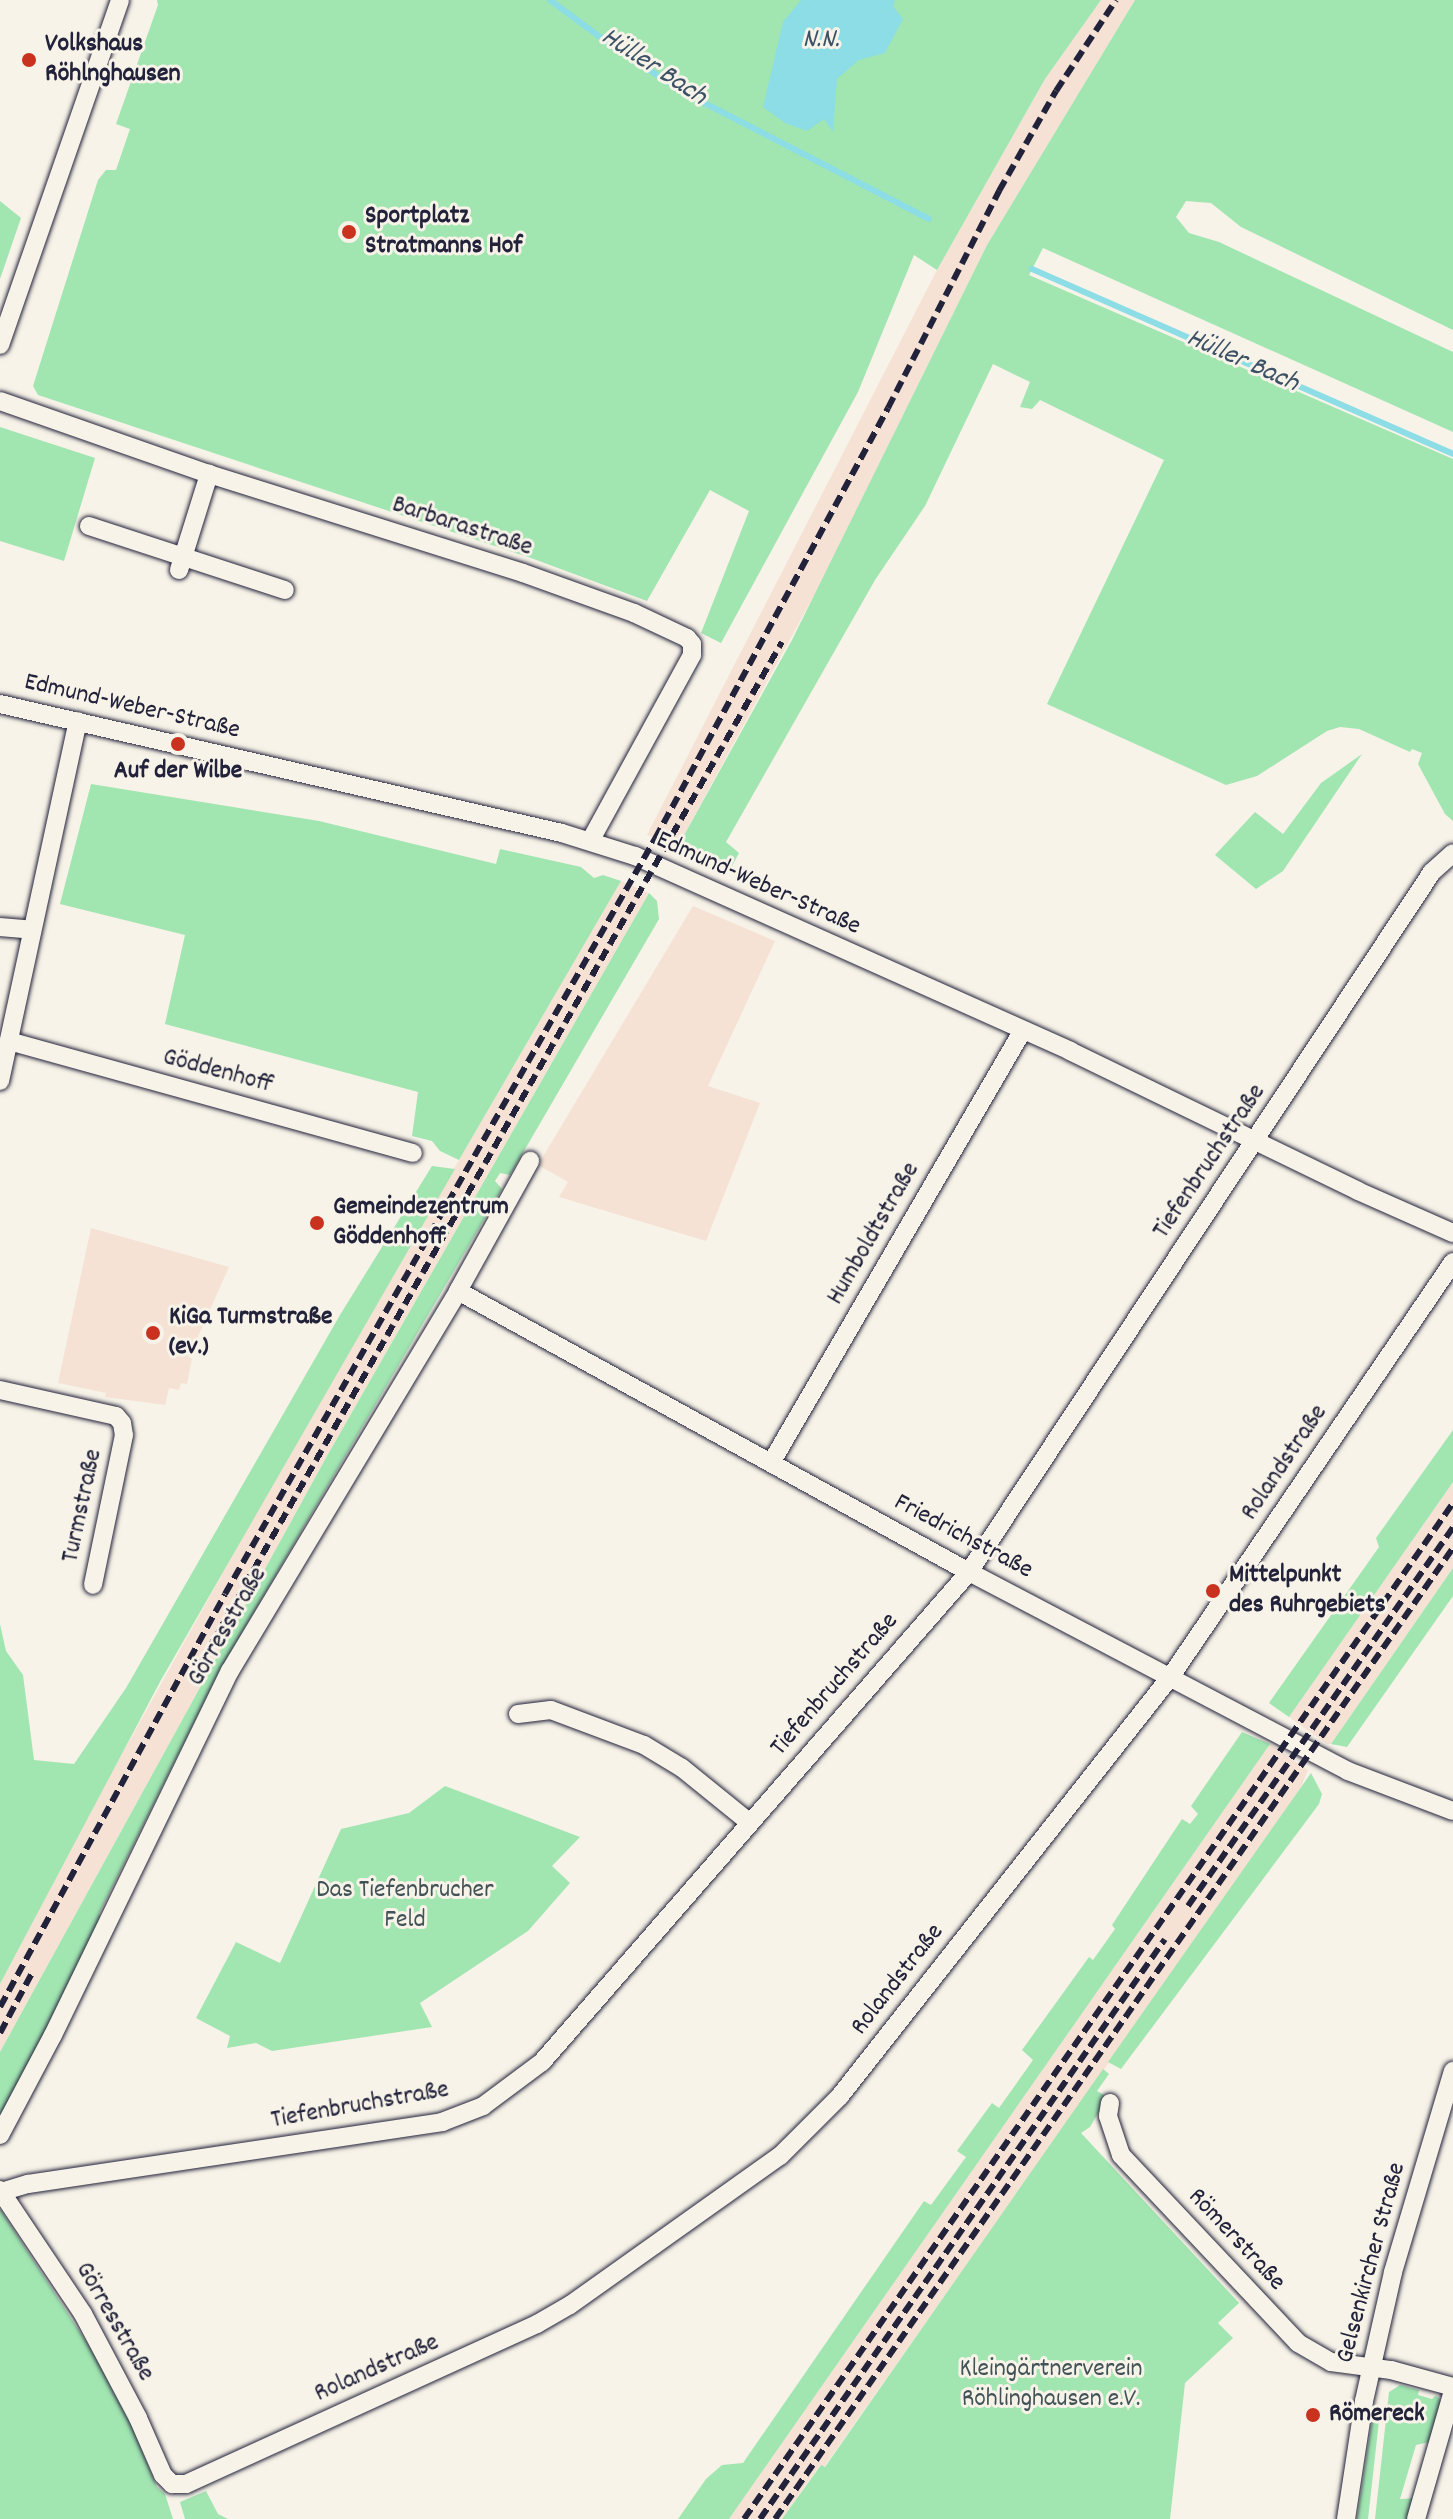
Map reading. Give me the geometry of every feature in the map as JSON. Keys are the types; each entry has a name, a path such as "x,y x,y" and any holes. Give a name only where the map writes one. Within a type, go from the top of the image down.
{"street":[{"path":"0,345 120,0"},
{"name":"Barbarastraße","path":"0,401 209,474 523,573 634,613 687,638 692,644 692,655 590,841"},
{"path":"181,564 209,474"},
{"path":"89,526 181,564 285,590"},
{"name":"Edmund-Weber-Straße","path":"0,704 590,841 635,856 1453,1233"},
{"path":"0,1081 78,721"},
{"name":"Tiefenbruchstraße","path":"0,2191 28,2184 461,2117 483,2106 542,2062 969,1572 1432,872 1453,853"},
{"path":"0,927 32,930"},
{"name":"Humboldtstraße","path":"771,1463 1022,1032"},
{"name":"Göddenhoff","path":"9,1041 413,1153"},
{"name":"Görresstraße","path":"0,2135 53,2035 230,1671 458,1291 530,1161"},
{"name":"Rolandstraße","path":"172,2484 186,2484 537,2324 570,2305 780,2156 840,2096 1171,1676 1453,1262"},
{"name":"Friedrichstraße","path":"458,1291 969,1572 1348,1771 1453,1811"},
{"name":"Turmstraße","path":"0,1390 116,1416 122,1423 124,1435 93,1585"},
{"path":"518,1714 551,1710 644,1745 682,1768 749,1822"},
{"name":"Gelsenkircher Straße","path":"1346,2519 1371,2367 1393,2272 1453,2071"},
{"name":"Römerstraße","path":"1110,2103 1108,2116 1121,2155 1298,2343 1331,2362 1371,2367 1453,2389"},
{"name":"Görresstraße","path":"0,2191 83,2314 138,2418 163,2475 172,2484"},
{"path":"1416,2519 1453,2389"}],"shaded area":[{"path":"1101,0 1135,0 987,245 819,586 677,848 647,835 937,270 1045,79"},
{"path":"621,881 649,893 327,1456 0,2052 0,1984 108,1779 307,1422"},
{"path":"693,906 775,941 708,1086 760,1103 706,1241 559,1197 568,1182 538,1165"},
{"path":"91,1228 229,1267 189,1357 192,1359 187,1384 181,1383 179,1390 169,1388 165,1405 105,1397 106,1393 58,1383"},
{"path":"1453,1482 1453,1568 1331,1744 1327,1744 1289,1717"},
{"path":"1270,1744 1308,1770 1301,1787 1208,1922 824,2467 820,2465 782,2519 729,2519"}],"green space":[{"path":"157,0 1101,0 1045,79 937,270 914,255 858,392 721,643 701,633 749,511 710,490 647,601 531,558 38,395 33,386 98,180 106,170 116,170 130,129 116,124 158,5"},
{"path":"1135,0 1453,0 1453,330 1241,227 1211,203 1186,201 1176,217 1189,233 1219,242 1453,352 1453,432 1043,248 1029,275 1453,459 1453,821 1445,814 1418,764 1422,753 1412,749 1410,752 1359,729 1340,727 1327,731 1257,776 1226,785 1047,704 1164,460 1040,400 1032,409 1020,407 1030,382 993,364 925,506 875,580 726,842 739,853 730,870 677,848 792,640 987,245"},
{"path":"0,201 21,218 0,279"},
{"path":"0,427 95,458 64,561 0,541"},
{"path":"1362,754 1283,871 1256,889 1215,855 1255,812 1283,834 1321,783"},
{"path":"91,784 319,821 496,864 500,849 581,867 594,878 603,875 621,881 459,1160 440,1151 432,1141 412,1136 418,1092 165,1024 185,935 60,904"},
{"path":"649,893 657,901 659,919 510,1175 500,1173 495,1181 502,1189 221,1668 99,1914 102,1920 4,2113 0,2114 0,2052 327,1456"},
{"path":"432,1166 455,1169 161,1680 0,1984 0,1624 6,1651 23,1675 34,1760 74,1764 126,1688 340,1315"},
{"path":"1453,1430 1453,1482 1289,1717 1269,1703 1379,1547 1376,1538"},
{"path":"1453,1568 1453,1596 1347,1747 1331,1744"},
{"path":"1242,1732 1270,1744 729,2519 678,2519 706,2479 722,2465 743,2463 924,2201 931,2205 966,2157 957,2151 992,2103 999,2108 1033,2060 1022,2050 1089,1957 1093,1960 1115,1929 1112,1925 1182,1819 1190,1824 1198,1814 1191,1806"},
{"path":"1311,1773 1322,1794 1319,1804 1121,2069 1108,2062"},
{"name":"Das Tiefenbrucher Feld","path":"445,1786 580,1837 552,1866 570,1883 528,1931 420,2003 432,2027 272,2051 256,2043 227,2048 230,2036 196,2018 236,1942 280,1963 341,1829 409,1813"},
{"name":"Kleingärtnerverein Röhlinghausen e.V.","path":"1103,2069 1109,2074 1097,2091 1104,2095 1103,2105 1090,2127 1081,2133 1239,2303 1218,2323 1233,2338 1185,2383 1170,2519 782,2519 821,2465 825,2467"},
{"path":"0,2209 91,2349 133,2429 157,2487 165,2494 173,2519 0,2519"},
{"path":"1400,2385 1419,2390 1418,2395 1432,2399 1436,2395 1442,2402 1434,2441 1416,2445 1400,2499 1418,2498 1412,2519 1375,2519 1389,2392"},
{"path":"1374,2407 1380,2412 1368,2519 1357,2519"},
{"path":"206,2491 218,2514 228,2519 185,2519 180,2502"}],"water":[{"name":"N.N.","path":"801,0 895,0 893,6 903,19 885,53 859,60 837,79 833,132 824,119 807,131 785,123 763,107 783,22"}],"waterway":[{"name":"Hüller Bach","path":"550,0 619,51 687,94 929,219"},
{"name":"Hüller Bach","path":"1032,269 1453,454"}],"railway":[{"path":"0,2007 225,1594 655,839 888,408 999,191 1056,91 1116,0"},
{"path":"200,1664 782,642"},
{"path":"744,2519 1453,1503"},
{"path":"1188,1906 1453,1527"},
{"path":"775,2519 1453,1548"},
{"path":"760,2519 1165,1939"},
{"path":"0,2033 32,1973"}],"place":[{"name":"Volkshaus Röhlnghausen","path":"29,60"},
{"name":"Sportplatz Stratmanns Hof","path":"349,232"},
{"name":"Auf der Wilbe","path":"178,744"},
{"name":"Gemeindezentrum Göddenhoff","path":"317,1223"},
{"name":"KiGa Turmstraße (ev.)","path":"153,1333"},
{"name":"Mittelpunkt des Ruhrgebiets","path":"1213,1591"},
{"name":"Römereck","path":"1313,2415"}]}
